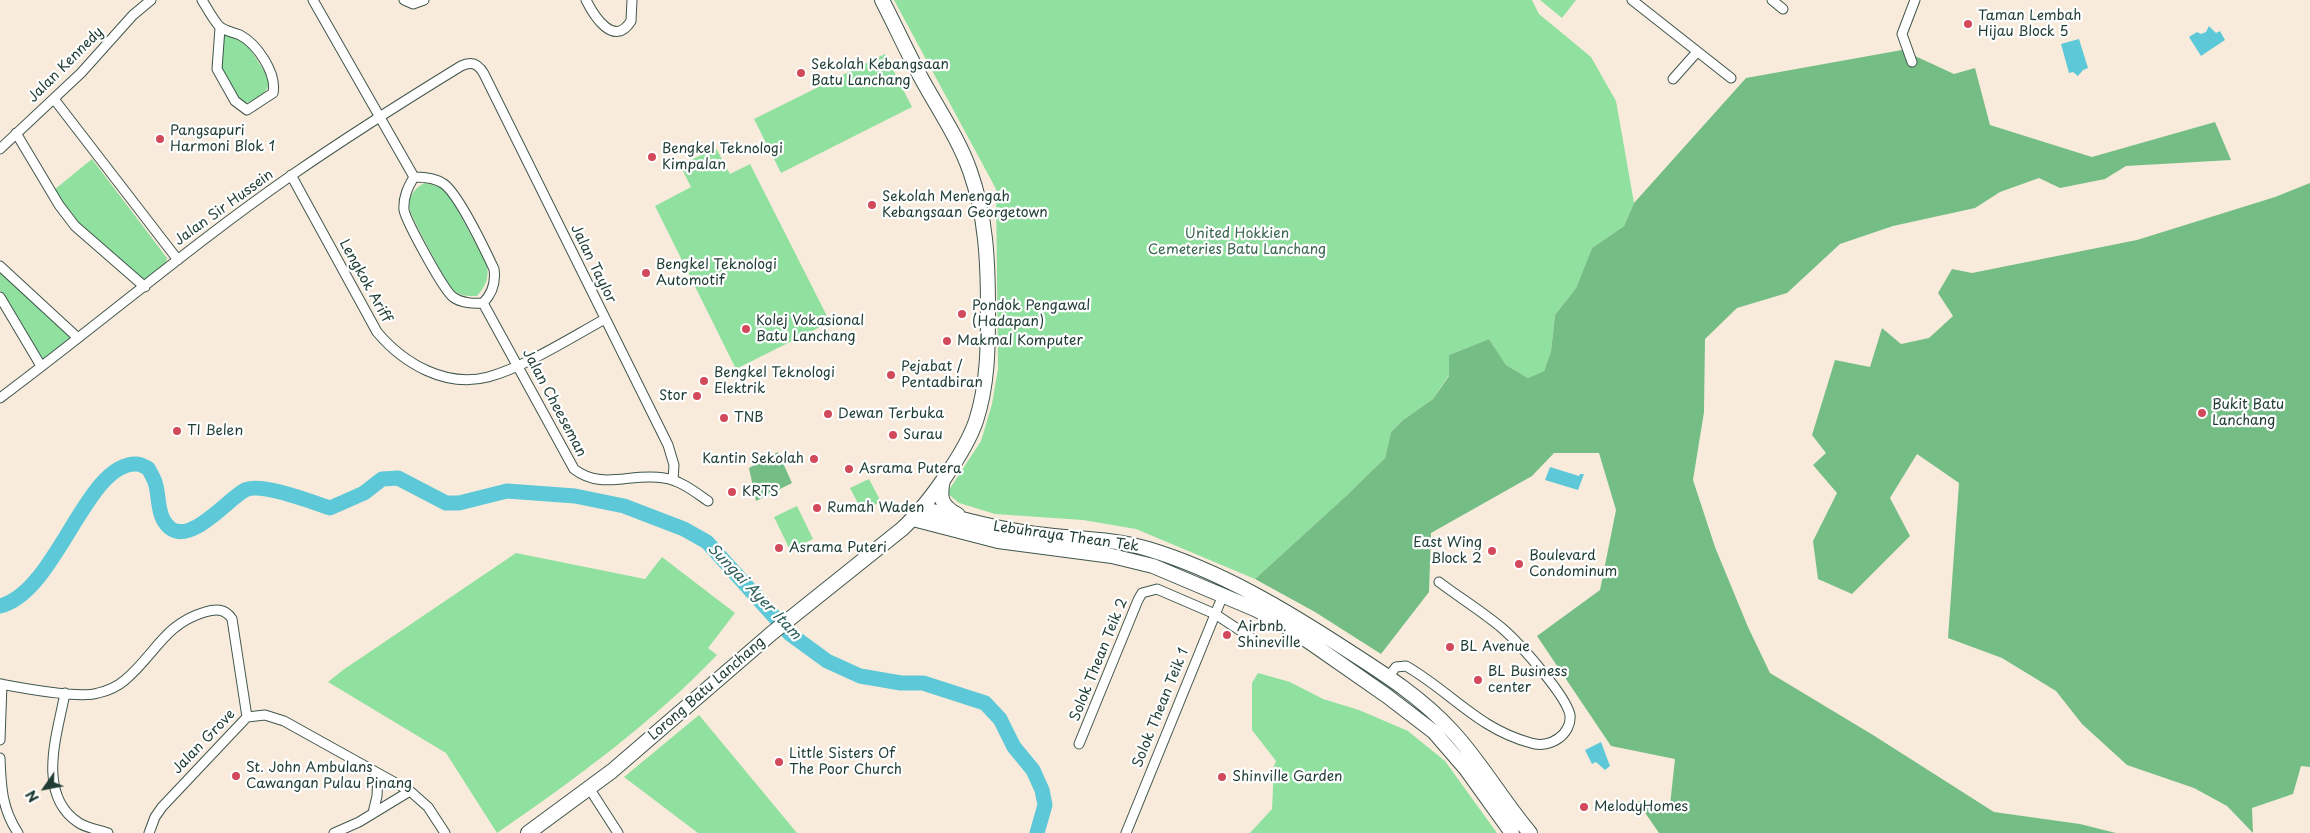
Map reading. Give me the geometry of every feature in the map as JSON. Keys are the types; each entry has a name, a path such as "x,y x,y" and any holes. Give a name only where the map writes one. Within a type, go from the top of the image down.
{"main road":[{"name":"Lorong Batu Lanchang","path":"528,833 589,788 800,609 913,519 965,445 975,422 983,394 988,343 985,228 978,194 969,168 882,0"},
{"path":"944,476 940,496 942,502 948,510 969,522"},
{"name":"Lebuhraya Thean Tek","path":"922,508 969,522 1034,534 1118,543 1147,549 1180,560 1220,577 1300,619 1388,677 1437,715 1452,730 1530,833"},
{"name":"Lebuhraya Thean Tek","path":"913,519 998,542 1135,561 1168,571 1281,623 1421,721 1449,747 1512,833"},
{"path":"1331,657 1342,660 1376,680 1388,677 1391,690 1421,721"}],"street":[{"name":"Jalan Kennedy","path":"0,149 98,55 132,14 151,0"},
{"path":"202,0 220,28 251,43 272,77 273,93 247,110 235,101 217,69 220,28"},
{"path":"313,0 381,115 414,177"},
{"path":"404,0 413,4 424,0"},
{"path":"586,0 601,23 610,30 616,31 622,30 631,21 632,0"},
{"path":"1632,0 1731,78"},
{"path":"1772,0 1783,9"},
{"path":"1912,62 1902,34 1914,0"},
{"path":"1673,79 1697,52"},
{"name":"Jalan Sir Hussein","path":"0,398 178,260 292,176 381,115 466,64 477,65"},
{"name":"Jalan Taylor","path":"477,65 668,446 674,465 673,480"},
{"path":"54,99 178,260"},
{"path":"16,133 56,198 76,226 145,287"},
{"name":"Lengkok Ariff","path":"292,176 371,322 384,341 415,365 453,379 487,377 518,365 605,319"},
{"path":"414,177 428,178 443,183 449,188 482,246 495,274 492,292 483,303 461,301 454,298 443,285 406,214 405,194 414,177"},
{"path":"0,266 78,338"},
{"path":"0,297 41,366"},
{"name":"Jalan Cheeseman","path":"483,303 568,461 581,474 599,480 651,476 673,480 708,501"},
{"path":"1388,677 1396,667 1406,666 1481,722 1532,744 1550,743 1558,739 1566,731 1570,723 1569,712 1543,673 1503,629 1438,582"},
{"name":"Solok Thean Teik 2","path":"1079,744 1142,594 1149,590 1157,589 1215,614"},
{"name":"Solok Thean Teik 1","path":"1126,833 1223,595"},
{"path":"0,740 1,684 91,695 126,680 171,629 197,614 219,610 227,613 232,619 247,717"},
{"path":"1215,614 1253,639"},
{"path":"65,693 52,766 56,793 74,819 80,824 108,833"},
{"name":"Jalan Grove","path":"149,833 155,817 162,806 247,717 265,715 284,721 378,775 410,791 428,807 441,832"},
{"path":"0,758 3,804 6,814 18,833"},
{"path":"373,814 377,796 378,775"},
{"path":"589,788 618,833"},
{"path":"334,833 373,814 410,791"}],"green space":[{"name":"United Hokkien Cemeteries Batu Lanchang","path":"894,0 1532,0 1539,14 1591,57 1616,101 1634,203 1624,226 1592,248 1576,288 1555,315 1551,351 1544,371 1528,378 1506,365 1489,339 1449,355 1449,375 1433,399 1403,420 1391,432 1385,458 1255,579 1136,529 1083,520 995,514 959,503 947,493 981,441 992,404 998,369 996,189"},
{"path":"1540,0 1576,0 1562,18"},
{"path":"228,33 247,44 269,79 269,84 261,96 247,103 242,103 220,66 222,38"},
{"path":"1902,50 1954,74 1975,68 1990,125 2092,157 2215,122 2231,160 2126,166 2105,179 2060,188 2039,178 2000,192 1975,208 1893,226 1840,244 1787,293 1737,308 1705,339 1704,412 1693,480 1715,547 1748,627 1770,673 1873,735 1994,812 2080,824 2116,833 1659,833 1637,801 1670,805 1675,759 1611,746 1537,636 1600,590 1616,510 1599,453 1554,453 1532,476 1431,533 1429,592 1381,654 1315,612 1255,579 1385,458 1391,432 1403,420 1433,399 1449,376 1449,355 1489,339 1506,365 1528,378 1544,371 1551,351 1555,315 1576,288 1592,248 1624,226 1634,203 1746,78"},
{"path":"885,54 912,107 781,173 754,119"},
{"path":"716,148 730,174 750,164 830,322 736,369 655,206 691,187 680,165"},
{"path":"92,159 167,258 166,264 145,282 85,229 54,190"},
{"path":"425,183 442,187 449,194 487,265 488,274 486,282 477,296 467,296 452,289 429,250 412,215 409,206 411,197 418,187"},
{"path":"2310,183 2310,767 2301,766 2293,794 2252,808 2253,833 2227,806 2194,788 2127,765 2082,724 2056,691 2002,658 1948,638 1959,483 1917,454 1890,498 1910,536 1852,594 1818,579 1813,541 1837,493 1813,465 1826,453 1812,435 1835,360 1870,367 1882,328 1901,344 1929,338 1953,316 1938,293 1952,269 1972,273 2137,240 2275,197"},
{"path":"0,273 71,337 47,359 41,358 8,305 0,290"},
{"path":"778,452 792,483 756,501 749,468"},
{"path":"869,479 881,502 862,511 850,488"},
{"path":"797,506 813,539 790,550 774,517"},
{"path":"516,553 645,579 662,557 735,613 708,648 717,655 692,680 612,750 497,833 446,753 328,682"},
{"path":"1258,673 1290,682 1323,699 1359,710 1408,731 1445,761 1497,833 1250,833 1272,809 1274,766 1276,761 1252,730 1252,683"},
{"path":"699,715 797,833 698,833 624,777"}],"water":[{"path":"2209,26 2216,33 2220,31 2225,40 2201,56 2189,37 2197,32 2201,34 2206,32"},
{"path":"2079,39 2088,68 2083,70 2078,76 2073,72 2069,73 2061,44"},
{"path":"1550,467 1579,476 1584,474 1578,490 1545,480"},
{"path":"1601,742 1610,766 1605,770 1596,762 1592,764 1585,750"}],"waterway":[{"name":"Sungai Ayer Itam","path":"0,606 20,596 38,577 102,483 119,469 137,464 148,468 157,488 162,518 170,528 179,532 199,526 245,490 253,488 274,491 330,508 364,493 382,479 398,478 446,503 459,503 507,491 575,496 624,506 684,529 707,542 790,634 827,661 860,676 901,683 923,683 985,703 1000,719 1014,747 1033,770 1042,790 1045,805 1037,833"}],"place":[{"name":"Taman Lembah Hijau Block 5","path":"1968,24"},
{"name":"Sekolah Kebangsaan Batu Lanchang","path":"801,73"},
{"name":"Pangsapuri Harmoni Blok 1","path":"160,139"},
{"name":"Bengkel Teknologi Kimpalan","path":"652,157"},
{"name":"Sekolah Menengah Kebangsaan Georgetown","path":"872,205"},
{"name":"Bengkel Teknologi Automotif","path":"646,273"},
{"name":"Pondok Pengawal (Hadapan)","path":"962,314"},
{"name":"Kolej Vokasional Batu Lanchang","path":"746,329"},
{"name":"Makmal Komputer","path":"947,341"},
{"name":"Pejabat / Pentadbiran","path":"891,375"},
{"name":"Bengkel Teknologi Elektrik","path":"704,381"},
{"name":"Stor","path":"697,396"},
{"name":"Bukit Batu Lanchang","path":"2202,413"},
{"name":"Dewan Terbuka","path":"828,414"},
{"name":"TNB","path":"724,418"},
{"name":"TI Belen","path":"177,431"},
{"name":"Surau","path":"893,435"},
{"name":"Kantin Sekolah","path":"814,459"},
{"name":"Asrama Putera","path":"849,469"},
{"name":"KRTS","path":"732,492"},
{"name":"Rumah Waden","path":"817,508"},
{"name":"Asrama Puteri","path":"779,548"},
{"name":"East Wing Block 2","path":"1492,551"},
{"name":"Boulevard Condominum","path":"1519,564"},
{"name":"Airbnb. Shineville","path":"1227,635"},
{"name":"BL Avenue","path":"1450,647"},
{"name":"BL Business center","path":"1478,680"},
{"name":"Little Sisters Of The Poor Church","path":"779,762"},
{"name":"St. John Ambulans Cawangan Pulau Pinang","path":"236,776"},
{"name":"Shinville Garden","path":"1222,777"},
{"name":"MelodyHomes","path":"1584,807"}]}
